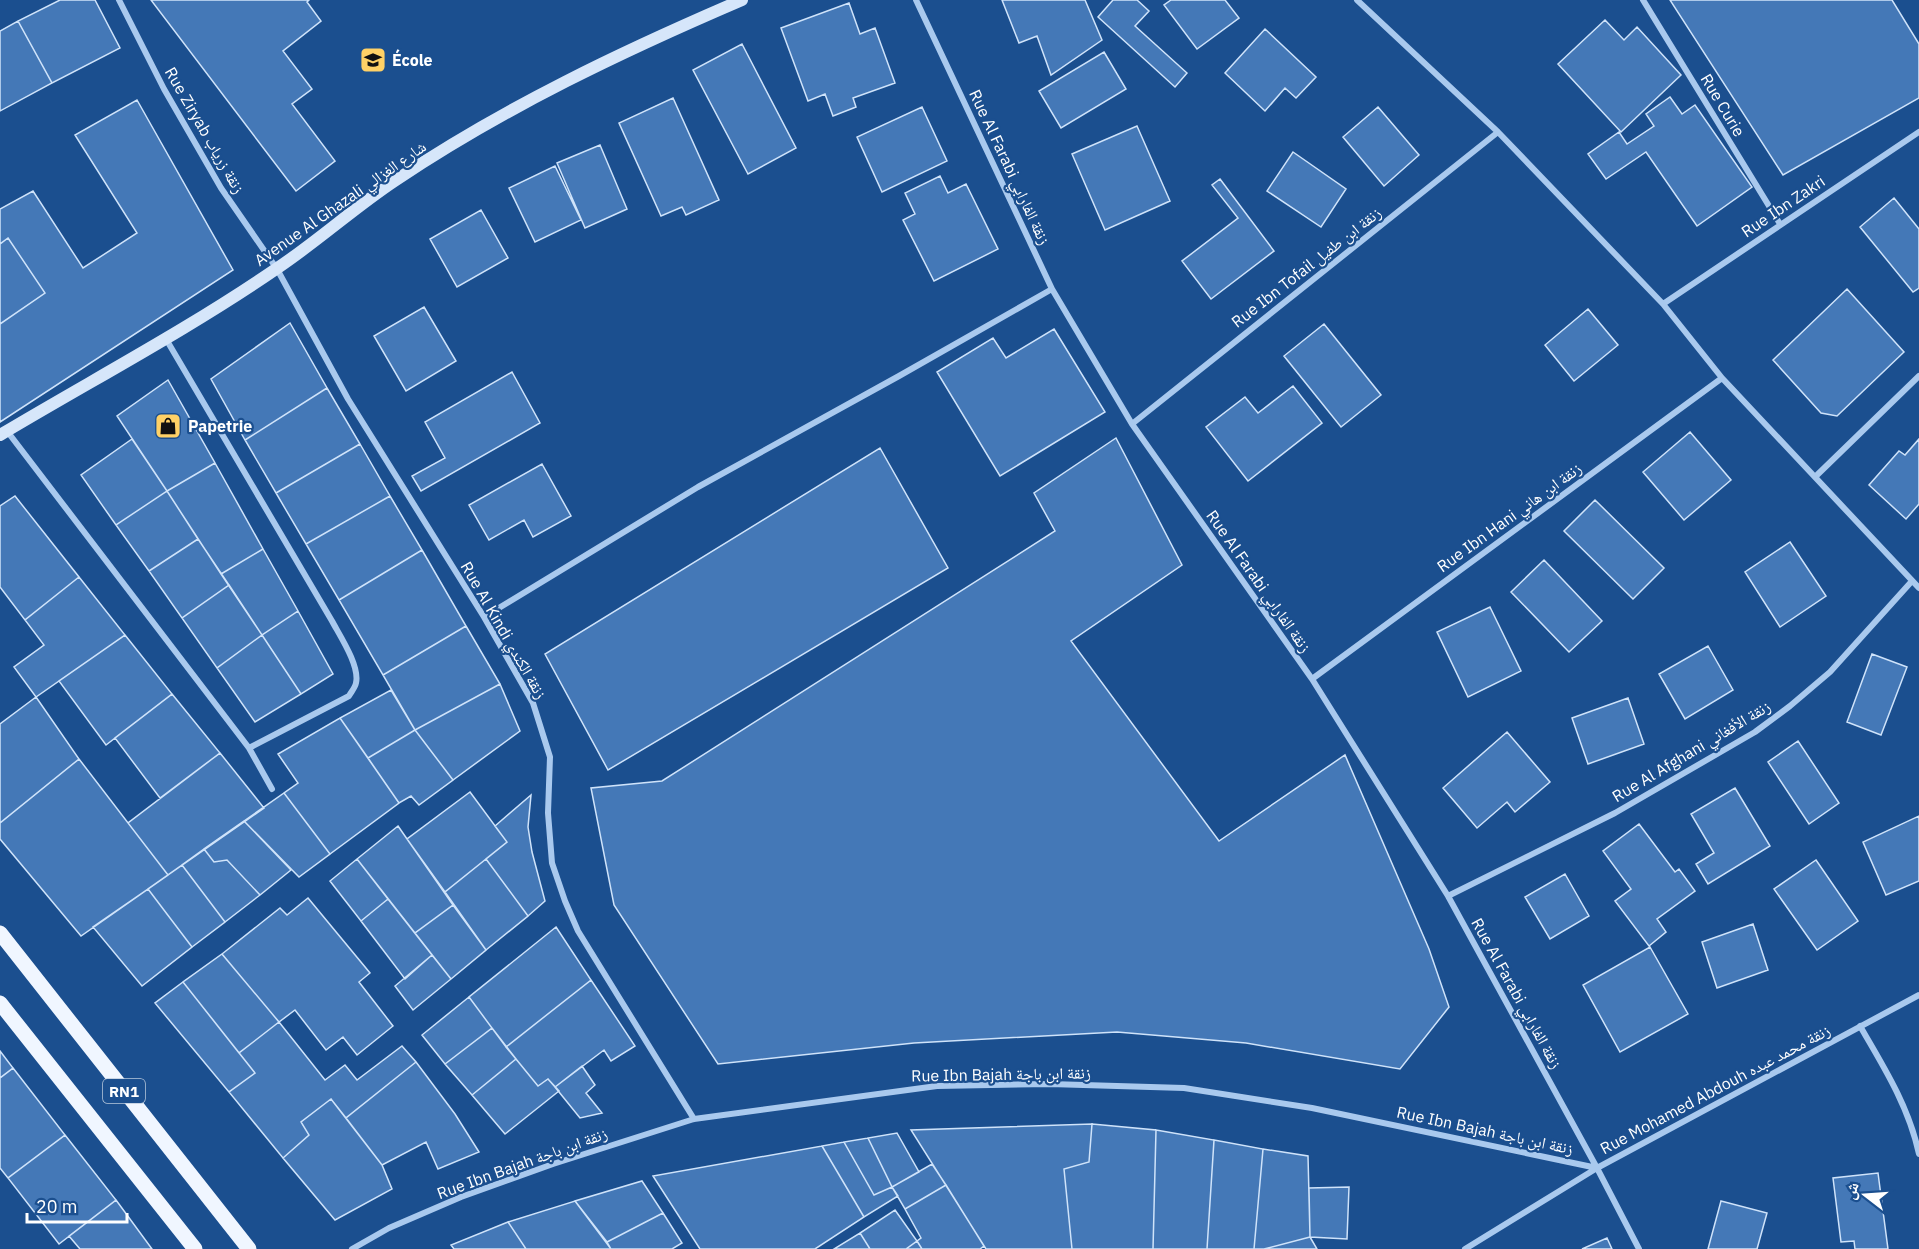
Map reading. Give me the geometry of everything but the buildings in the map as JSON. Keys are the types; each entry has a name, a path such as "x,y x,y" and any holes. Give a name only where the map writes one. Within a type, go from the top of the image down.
{"main road":[{"name":"RN1","path":"0,933 249,1249"},
{"name":"RN1","path":"0,1004 195,1249"}],"street":[{"name":"Rue Ziryab زنقة زرياب","path":"119,0 164,89 221,188 277,269"},
{"name":"Avenue Al Ghazali شارع الغزالي","path":"4,433 166,339 277,269 395,180 478,128 630,50 742,0"},
{"name":"Rue Al Farabi زنقة الفارابي","path":"916,0 1052,289 1132,424 1312,679 1448,896 1597,1167 1639,1249"},
{"path":"1357,0 1498,132 1663,304 1722,378 1919,588"},
{"name":"Rue Curie","path":"1643,0 1780,224"},
{"name":"Rue Ibn Tofail زنقة ابن طفيل","path":"1132,424 1498,132"},
{"name":"Rue Ibn Zakri","path":"1663,304 1919,132"},
{"name":"Rue Al Kindi زنقة الكندي","path":"277,269 348,399 484,617 533,703 550,757 548,813 552,863 565,901 578,931 694,1119"},
{"path":"484,617 698,487 1052,289"},
{"path":"166,339 332,621 354,663 356,682 349,696 249,748"},
{"path":"1815,477 1919,376"},
{"name":"Rue Ibn Hani زنقة ابن هاني","path":"1312,679 1722,378"},
{"path":"4,433 249,748 272,789"},
{"name":"Rue Al Afghani زنقة الأفغاني","path":"1448,896 1615,813 1755,732 1830,672 1912,581"},
{"name":"Rue Mohamed Abdouh زنقة محمد عبده","path":"1465,1249 1597,1167 1919,995"},
{"path":"1860,1026 1894,1084 1915,1136 1919,1154"},
{"name":"Rue Ibn Bajah زنقة ابن باجة","path":"352,1249 389,1228 461,1197 553,1164 694,1119 937,1086 1050,1084 1184,1088 1312,1108 1597,1167"}],"place":[{"name":"École","path":"373,60"},
{"name":"Papetrie","path":"168,426"}]}
